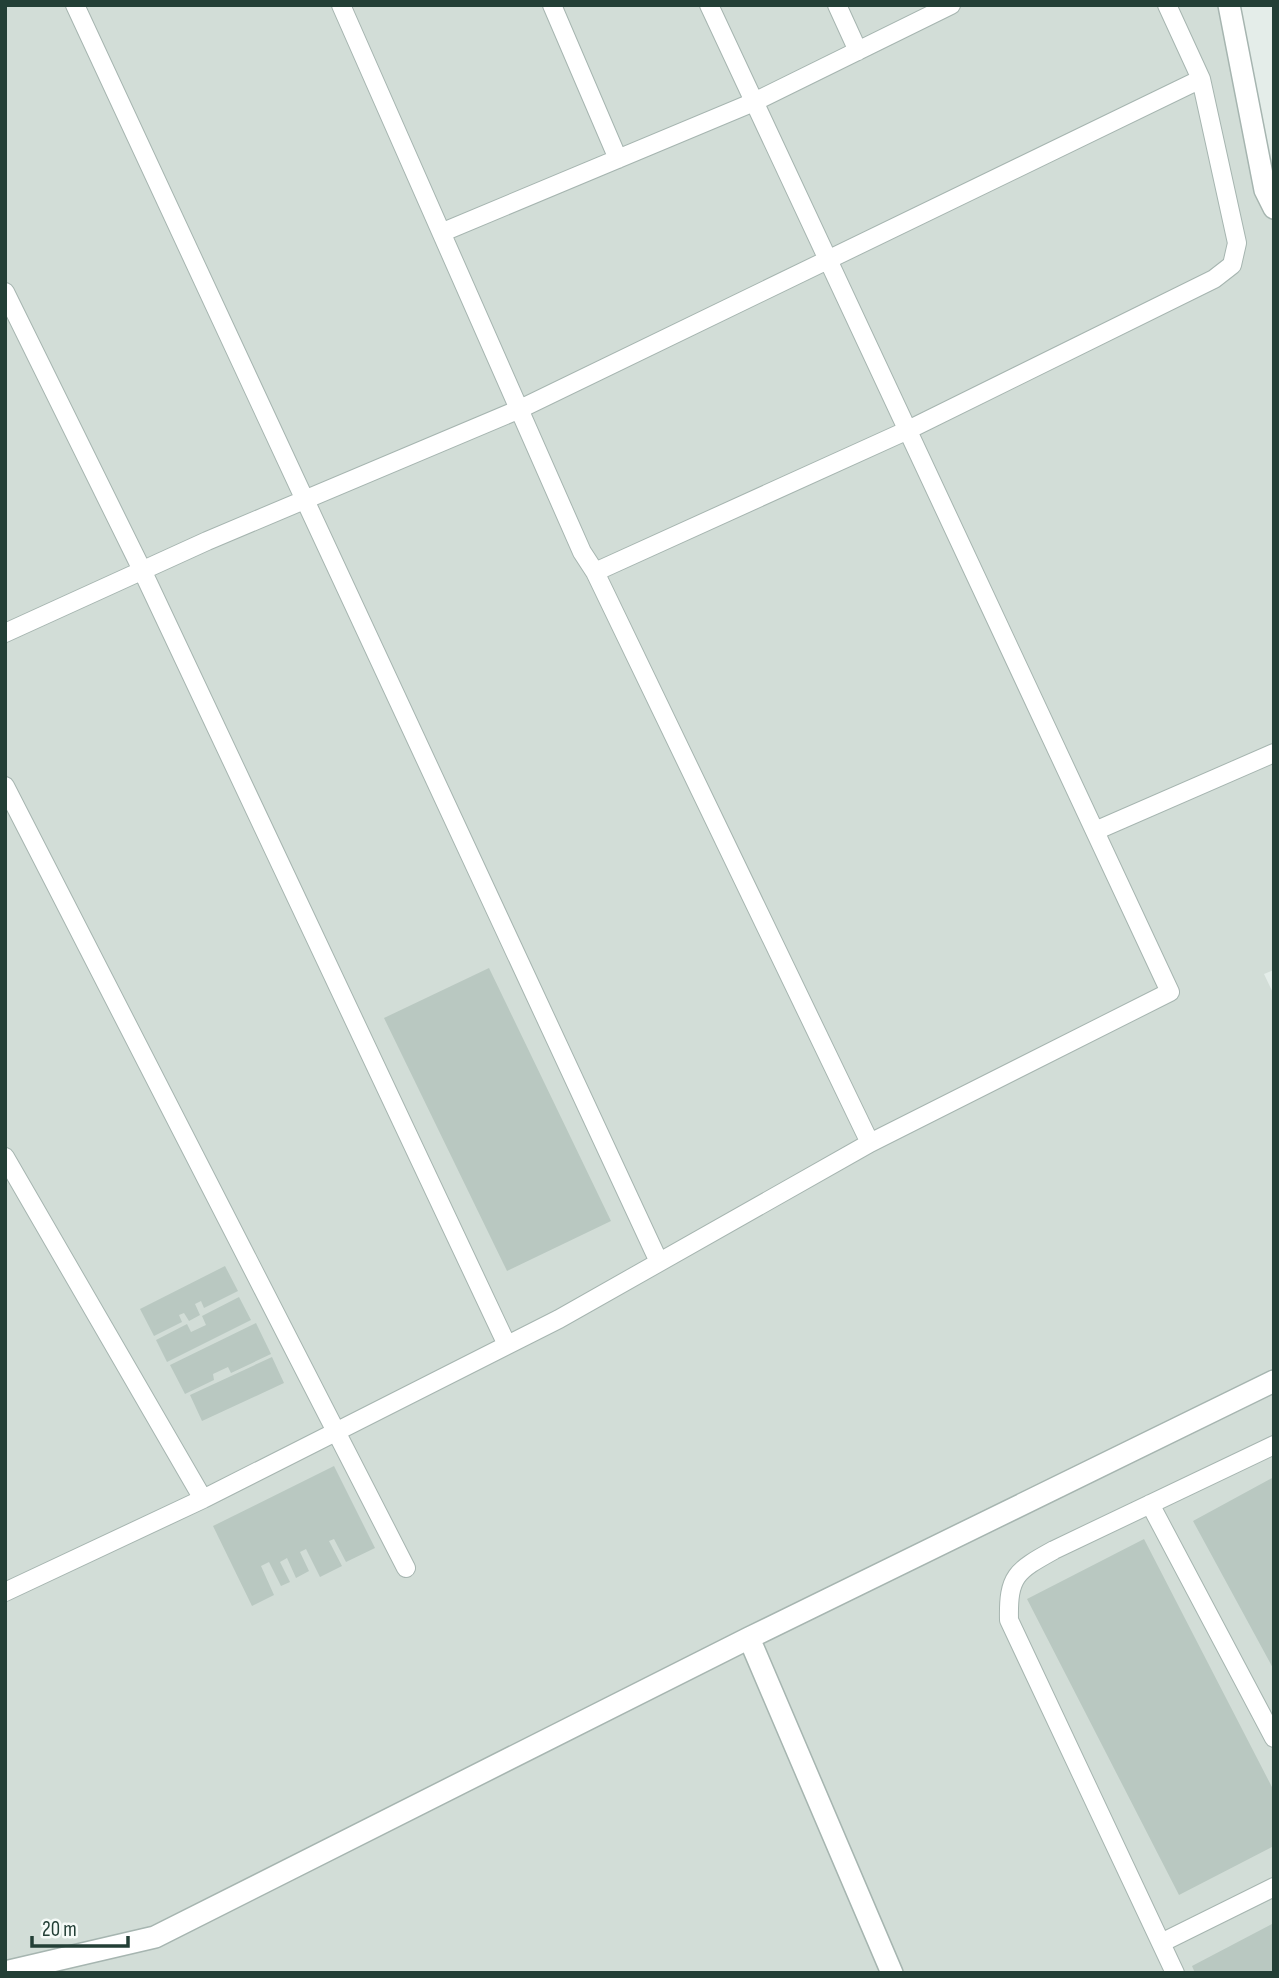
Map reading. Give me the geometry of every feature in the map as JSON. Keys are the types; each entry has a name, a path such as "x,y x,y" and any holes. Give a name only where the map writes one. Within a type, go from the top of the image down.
{"street":[{"path":"1229,5 1265,190 1274,208"},
{"path":"5,1972 155,1937 749,1638 1274,1381"},
{"path":"749,1638 892,1973"}],"lane":[{"path":"75,5 659,1262"},
{"path":"341,5 582,552 595,572 870,1143"},
{"path":"552,5 618,159"},
{"path":"5,1592 203,1499 507,1345 870,1143 1170,992 709,5"},
{"path":"837,5 858,51"},
{"path":"443,232 754,102 951,5"},
{"path":"595,572 908,430 1214,279 1232,265 1237,243 1201,79 1167,5"},
{"path":"5,633 142,570 520,409 1201,79"},
{"path":"5,292 142,570 507,1345"},
{"path":"1095,831 1274,753"},
{"path":"5,786 406,1568"},
{"path":"5,1157 203,1499"},
{"path":"1175,1973 1009,1620 1008,1590 1025,1566 1274,1445"},
{"path":"1150,1504 1274,1738"},
{"path":"1161,1943 1274,1886"}],"shaded area":[{"path":"5,5 1221,5 1274,186 1274,970 1264,974 1274,995 1274,1973 5,1973"}],"building":[{"path":"489,968 611,1221 507,1271 384,1018"},
{"path":"225,1266 238,1291 204,1308 201,1301 195,1304 200,1315 189,1321 184,1313 179,1315 182,1322 154,1336 140,1309"},
{"path":"239,1297 251,1320 167,1362 156,1340 187,1324 191,1332 206,1325 202,1316"},
{"path":"256,1323 271,1354 231,1373 228,1367 213,1374 214,1380 185,1394 170,1365"},
{"path":"272,1357 284,1383 202,1421 190,1395"},
{"path":"334,1466 375,1548 346,1562 334,1539 329,1541 342,1566 320,1577 306,1549 300,1552 309,1571 296,1578 287,1558 280,1562 290,1582 281,1586 269,1562 261,1566 274,1595 252,1606 213,1526"},
{"path":"1274,1477 1274,1670 1193,1521"},
{"path":"1144,1539 1274,1791 1274,1846 1179,1895 1027,1599"},
{"path":"1274,1923 1274,1973 1195,1973 1192,1966"}]}
